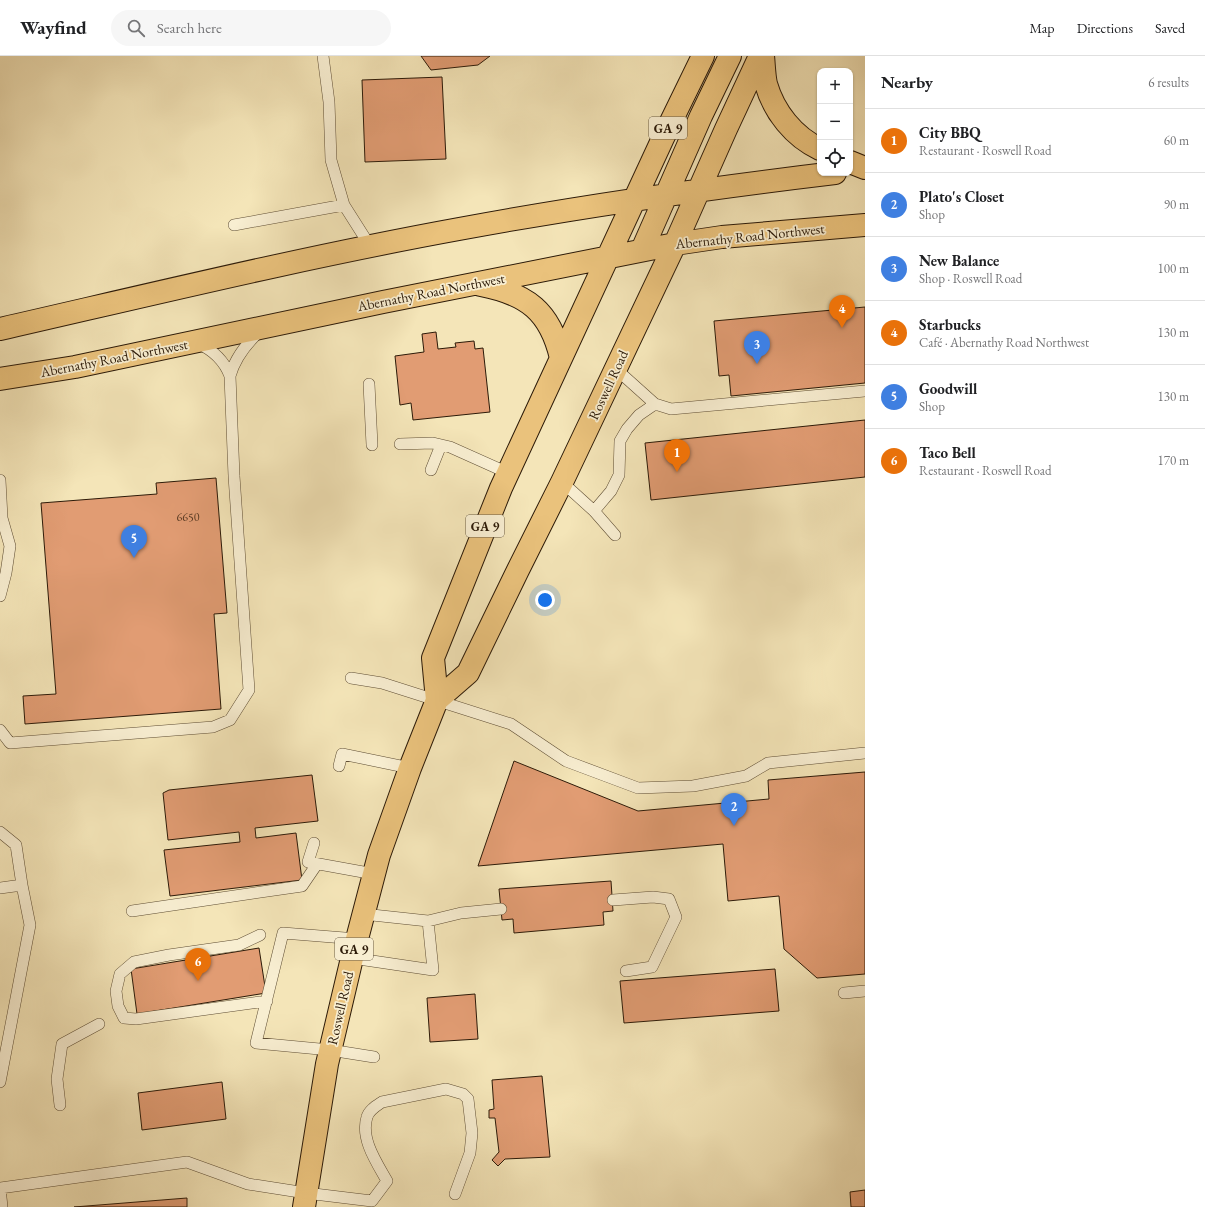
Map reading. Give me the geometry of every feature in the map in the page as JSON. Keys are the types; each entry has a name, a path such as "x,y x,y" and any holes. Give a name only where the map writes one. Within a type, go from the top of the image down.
{"main road":[{"name":"Roswell Road","path":"305,1200 314,1138 330,1050 354,948 379,855 410,768 437,700 433,658 471,560 508,473 607,257 703,56"},
{"path":"642,250 701,116 730,56"},
{"name":"Roswell Road","path":"437,700 468,673 616,369 675,244 726,129 762,56"},
{"path":"762,56 766,82 772,101 795,133 817,148"},
{"path":"853,163 865,169"},
{"path":"853,171 865,169"},
{"path":"0,329 370,246 466,228 634,200 817,175"},
{"name":"Abernathy Road Northwest","path":"0,380 75,367 475,283 675,244 722,237 865,225"},
{"path":"475,283 512,293 524,299 537,309 548,322 554,333 561,358"}],"lane":[{"path":"323,56 330,102 331,160 344,205 370,246"},
{"path":"234,225 344,205"},
{"path":"230,376 239,356 249,342 265,327"},
{"path":"0,730 10,744 213,727 230,720 249,690 234,476 230,376 227,367 221,359 205,346 195,342"},
{"path":"616,369 655,404 671,408 865,391"},
{"path":"369,384 372,445"},
{"path":"594,511 611,491 619,475 620,441 627,429 639,415 655,404"},
{"path":"400,444 432,442 450,446 508,473"},
{"path":"431,470 441,444"},
{"path":"0,480 2,518 10,546 6,573 0,596"},
{"path":"562,482 594,511 615,535"},
{"path":"351,678 382,683 511,724 566,761 638,788 693,786 746,776 768,763 865,753"},
{"path":"339,766 342,754 410,768"},
{"path":"0,832 16,845 30,925 0,1082"},
{"path":"314,843 308,862 374,874"},
{"path":"132,911 302,886 317,864"},
{"path":"0,888 22,885"},
{"path":"613,900 653,897 669,899 676,917 652,967 626,971"},
{"path":"363,914 428,922 461,914 501,909"},
{"path":"374,1057 330,1050 256,1043 283,933 354,948 433,970 428,922"},
{"path":"260,935 239,945 169,955 134,962 120,974 116,991 118,1006 124,1018 136,1019 267,1001"},
{"path":"844,993 865,991"},
{"path":"60,1105 57,1079 62,1044 99,1024"},
{"path":"0,1188 188,1162 248,1184 305,1200 372,1201 387,1181 374,1159 367,1139 365,1128 367,1116 373,1108 382,1102 446,1090 463,1094 468,1099 472,1133 470,1154 455,1194"},
{"path":"0,1178 2,1207"}],"building":[{"path":"421,56 490,56 478,65 431,70"},
{"path":"442,77 446,159 365,162 362,80"},
{"path":"865,307 865,383 731,396 729,375 719,376 714,321"},
{"path":"436,332 438,349 456,347 455,343 474,341 475,349 483,348 490,412 413,420 411,403 400,405 395,356 424,352 422,334"},
{"path":"865,420 865,477 651,500 645,443"},
{"path":"216,478 227,613 214,614 221,709 25,724 23,696 56,694 41,503 157,494 156,483"},
{"path":"514,761 638,811 769,799 768,780 865,772 865,974 817,978 784,949 779,896 728,901 723,844 478,866"},
{"path":"312,775 318,821 255,828 256,838 296,833 302,880 170,896 164,850 240,842 239,832 168,840 163,793 169,790"},
{"path":"611,881 613,911 603,912 604,925 514,933 513,919 502,920 499,889"},
{"path":"259,948 266,993 137,1014 131,969"},
{"path":"775,969 779,1011 624,1023 620,981"},
{"path":"475,994 478,1039 430,1042 427,998"},
{"path":"542,1076 550,1157 505,1159 498,1166 492,1160 499,1152 495,1118 489,1118 489,1110 494,1109 492,1080"},
{"path":"222,1082 226,1119 142,1130 138,1093"},
{"path":"865,1190 865,1207 851,1207 850,1192"},
{"path":"187,1198 187,1207 74,1207"}],"place":[{"name":"Starbucks","path":"842,328"},
{"name":"New Balance","path":"757,364"},
{"name":"City BBQ","path":"677,472"},
{"name":"Goodwill","path":"134,558"},
{"name":"Plato's Closet","path":"734,826"},
{"name":"Taco Bell","path":"198,981"}]}
